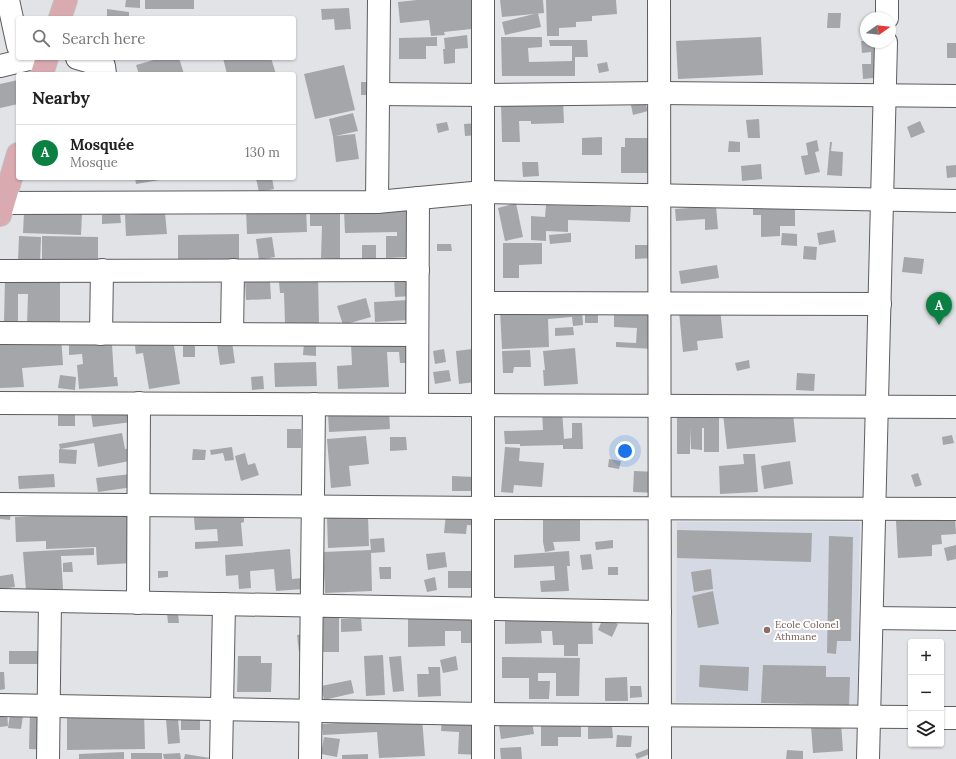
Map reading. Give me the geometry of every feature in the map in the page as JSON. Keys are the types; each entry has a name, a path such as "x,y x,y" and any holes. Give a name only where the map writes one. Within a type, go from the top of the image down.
{"main road":[{"path":"61,16 66,0"},
{"path":"43,72 46,60"},
{"path":"2,209 10,169"}],"street":[{"path":"8,0 16,30"},
{"path":"377,202 380,0"},
{"path":"483,0 483,759"},
{"path":"659,0 660,759"},
{"path":"887,0 887,12"},
{"path":"868,759 886,48"},
{"path":"0,66 16,59"},
{"path":"84,60 104,66 105,72"},
{"path":"378,94 483,95 659,93 956,96"},
{"path":"2,209 377,202 483,192 956,201"},
{"path":"417,404 418,198"},
{"path":"101,334 102,270"},
{"path":"232,334 233,270"},
{"path":"0,271 418,270"},
{"path":"483,303 880,304"},
{"path":"0,333 417,335"},
{"path":"0,403 956,407"},
{"path":"138,603 139,403"},
{"path":"310,759 314,404"},
{"path":"0,504 483,508 956,509"},
{"path":"0,600 660,612"},
{"path":"48,759 50,601"},
{"path":"221,759 224,604"},
{"path":"872,618 956,619"},
{"path":"0,705 483,714 908,717"},
{"path":"944,718 956,718"}],"shaded area":[{"name":"Ecole Colonel Athmane","path":"677,522 860,522 857,705 676,702"}],"building":[{"path":"126,0 140,0 140,8 125,7"},
{"path":"145,0 194,0 194,9 145,9"},
{"path":"417,0 477,0 480,28 444,32 445,35 431,36 429,20 400,23 398,2"},
{"path":"500,0 543,0 544,13 502,17"},
{"path":"546,0 616,0 617,14 592,16 592,21 576,22 576,27 559,28 559,36 547,36"},
{"path":"349,8 351,29 335,30 334,19 322,20 321,9"},
{"path":"107,9 129,12 129,16 107,16"},
{"path":"538,13 541,27 505,35 502,22"},
{"path":"828,13 841,13 840,28 827,28"},
{"path":"467,35 468,48 455,49 455,63 444,64 444,38"},
{"path":"437,37 437,46 426,46 426,59 399,59 399,38"},
{"path":"501,37 542,37 542,47 528,48 529,62 572,61 572,46 550,46 549,40 587,40 588,57 575,57 575,76 502,76"},
{"path":"761,37 763,75 678,79 676,41"},
{"path":"947,43 956,43 956,58 947,58"},
{"path":"862,48 882,48 884,77 863,79 862,64 871,64 871,52 862,53"},
{"path":"154,60 180,60 183,72 138,72 136,65"},
{"path":"224,60 272,60 275,72 226,72"},
{"path":"607,62 609,71 599,73 597,64"},
{"path":"344,65 355,110 315,119 304,74"},
{"path":"16,80 16,104 0,108 0,84"},
{"path":"361,82 370,82 370,95 361,95"},
{"path":"563,99 564,123 531,124 531,121 519,121 520,142 502,142 501,101"},
{"path":"645,102 648,111 633,115 631,105"},
{"path":"353,113 358,131 335,136 355,134 359,159 336,162 329,119"},
{"path":"759,119 760,138 748,138 746,120"},
{"path":"920,121 925,132 911,138 907,127"},
{"path":"447,122 449,130 438,133 436,124"},
{"path":"478,123 479,135 465,136 464,124"},
{"path":"602,137 602,155 582,155 582,138"},
{"path":"625,138 661,138 661,173 621,173 621,147 625,147"},
{"path":"817,140 819,151 815,152 820,172 805,175 801,156 808,155 806,143"},
{"path":"729,141 740,142 740,152 728,152"},
{"path":"830,142 832,142 831,151 843,152 842,176 827,175"},
{"path":"522,162 538,162 539,176 523,177"},
{"path":"761,164 762,179 742,181 741,166"},
{"path":"956,165 956,177 947,178 946,166"},
{"path":"135,180 160,180 136,184"},
{"path":"256,180 272,180 274,189 259,192"},
{"path":"516,203 523,237 505,241 498,208"},
{"path":"546,205 631,207 630,222 568,220 568,232 546,231 546,241 531,240 531,216 545,217"},
{"path":"716,206 718,229 705,230 705,219 676,221 675,209"},
{"path":"306,207 307,232 247,234 246,209"},
{"path":"753,207 795,207 795,226 780,226 780,236 761,237 761,215 753,215"},
{"path":"408,209 409,257 386,258 386,236 397,236 397,232 345,233 344,211"},
{"path":"24,212 82,213 81,235 23,233"},
{"path":"120,213 121,223 102,224 102,215"},
{"path":"165,213 167,234 126,236 125,215"},
{"path":"310,214 340,214 340,259 321,258 322,226 310,226"},
{"path":"834,230 836,242 819,245 817,233"},
{"path":"571,233 571,242 550,244 549,235"},
{"path":"782,233 797,234 797,246 781,245"},
{"path":"239,234 239,259 178,261 178,235"},
{"path":"19,236 41,237 40,263 18,262"},
{"path":"42,236 98,237 98,261 42,260"},
{"path":"272,237 275,257 259,260 256,239"},
{"path":"503,243 542,243 542,264 519,265 519,278 503,278"},
{"path":"437,244 451,244 452,251 437,251"},
{"path":"362,245 376,245 376,259 362,259"},
{"path":"635,245 652,245 652,258 635,259"},
{"path":"804,246 817,247 816,260 803,259"},
{"path":"904,257 924,259 922,274 902,272"},
{"path":"717,265 719,278 681,284 679,271"},
{"path":"318,276 319,323 285,323 284,293 280,293 279,282 270,282 271,299 246,300 245,279"},
{"path":"412,276 412,296 395,297 394,277"},
{"path":"5,277 60,281 60,325 27,325 28,294 18,294 18,323 4,323"},
{"path":"366,298 371,317 343,325 337,306"},
{"path":"408,300 409,320 375,322 374,302"},
{"path":"720,307 723,338 697,341 698,350 683,352 679,312"},
{"path":"582,310 583,325 573,326 572,317 548,319 549,347 502,349 500,311"},
{"path":"638,310 656,311 654,349 616,347 616,342 636,343 637,328 614,327 614,314 638,315"},
{"path":"585,315 598,315 598,323 585,323"},
{"path":"573,327 574,335 555,336 555,328"},
{"path":"61,336 63,365 22,368 24,387 0,388 0,340"},
{"path":"173,340 180,384 149,389 143,353 136,354 135,346"},
{"path":"411,340 412,363 400,363 399,352 387,352 389,387 338,389 337,366 352,365 351,343"},
{"path":"183,341 195,341 195,357 183,357"},
{"path":"99,342 100,345 112,344 114,377 117,377 118,386 79,389 77,365 83,364 82,354 69,355 69,344"},
{"path":"232,342 235,363 220,365 217,344"},
{"path":"304,343 316,343 316,356 303,355"},
{"path":"575,348 578,384 544,386 543,370 545,370 543,351"},
{"path":"444,349 446,362 435,364 433,351"},
{"path":"472,349 475,382 459,384 456,351"},
{"path":"530,350 531,367 514,367 513,373 503,373 502,351"},
{"path":"749,360 750,368 737,371 735,363"},
{"path":"316,362 317,386 275,387 274,363"},
{"path":"449,370 451,381 435,384 433,372"},
{"path":"797,373 815,374 814,391 796,390"},
{"path":"60,375 76,377 75,390 58,388"},
{"path":"263,376 264,389 252,390 251,377"},
{"path":"138,408 139,421 93,427 91,414"},
{"path":"389,410 390,429 329,432 328,414"},
{"path":"542,410 562,410 564,439 572,438 572,423 582,423 583,449 563,449 563,445 520,446 520,444 505,444 504,431 543,430"},
{"path":"757,410 758,418 793,414 796,442 727,449 723,414"},
{"path":"58,413 75,413 75,426 58,426"},
{"path":"677,415 719,415 719,452 704,452 704,428 702,428 702,450 691,449 690,428 690,454 677,454"},
{"path":"287,429 301,429 301,448 287,448"},
{"path":"122,433 125,449 132,448 135,460 98,467 94,443 60,449 59,444"},
{"path":"952,435 954,443 943,445 942,437"},
{"path":"366,436 369,464 349,466 351,486 331,488 327,439"},
{"path":"390,437 406,437 407,450 390,451"},
{"path":"232,447 234,460 225,461 223,453 211,455 210,450"},
{"path":"505,447 520,448 519,461 544,463 542,487 514,485 513,493 501,492"},
{"path":"59,449 77,450 76,464 59,463"},
{"path":"193,449 206,450 205,460 192,460"},
{"path":"245,453 248,465 255,463 259,475 241,481 235,456"},
{"path":"743,454 755,454 758,492 720,494 719,466 744,464"},
{"path":"609,459 621,461 619,469 608,467"},
{"path":"790,461 793,484 764,489 761,466"},
{"path":"634,471 658,472 657,493 633,492"},
{"path":"918,473 922,485 915,487 911,475"},
{"path":"54,474 55,487 19,489 18,476"},
{"path":"131,474 133,487 98,492 96,478"},
{"path":"452,476 474,477 474,491 452,491"},
{"path":"0,509 11,510 10,520 0,519"},
{"path":"131,511 133,563 97,565 96,547 46,549 46,541 16,542 15,517"},
{"path":"244,514 244,522 241,523 243,546 195,549 195,542 218,541 217,529 195,530 194,517"},
{"path":"446,514 482,517 481,526 467,525 466,534 444,533"},
{"path":"368,516 369,546 328,548 327,518"},
{"path":"543,517 580,517 580,541 553,542 555,550 545,552 543,542"},
{"path":"955,517 956,534 941,535 942,544 932,545 932,556 898,558 896,521"},
{"path":"677,530 812,533 811,562 677,558"},
{"path":"829,536 853,537 851,641 837,641 836,654 827,653"},
{"path":"384,538 385,552 371,553 372,591 325,593 323,552 371,550 370,539"},
{"path":"613,540 613,548 596,550 595,542"},
{"path":"956,545 956,559 947,561 944,548"},
{"path":"94,548 94,555 61,556 63,589 26,591 23,552"},
{"path":"290,549 292,579 302,578 303,589 276,591 274,569 250,571 251,588 239,589 238,575 226,576 225,555"},
{"path":"569,551 570,566 567,566 569,591 541,592 540,581 555,580 554,566 514,568 514,555"},
{"path":"445,552 447,567 428,570 426,554"},
{"path":"591,554 593,569 582,570 580,555"},
{"path":"72,562 73,572 63,572 63,563"},
{"path":"379,567 391,567 391,579 380,579"},
{"path":"608,567 618,567 618,575 608,575"},
{"path":"711,569 713,589 694,592 691,572"},
{"path":"158,571 168,571 168,577 158,578"},
{"path":"448,571 480,571 480,588 448,588"},
{"path":"13,574 15,587 0,589 0,576"},
{"path":"435,577 437,590 427,592 424,580"},
{"path":"713,591 719,624 698,628 692,596"},
{"path":"167,613 178,613 179,623 168,623"},
{"path":"408,614 477,619 477,643 461,643 461,631 445,631 445,646 408,647"},
{"path":"323,615 339,615 339,652 323,652"},
{"path":"592,617 593,644 578,644 578,656 564,656 564,645 553,645 552,631 541,631 542,643 505,644 505,620"},
{"path":"361,618 362,631 341,632 341,619"},
{"path":"603,618 618,624 612,637 598,630"},
{"path":"308,634 309,651 299,652 297,635"},
{"path":"9,651 40,651 40,664 9,664"},
{"path":"383,655 385,695 366,696 364,656"},
{"path":"238,656 261,656 261,663 272,663 271,692 237,692"},
{"path":"401,656 404,691 393,692 389,657"},
{"path":"456,656 458,670 443,673 440,660"},
{"path":"502,657 580,658 579,696 556,696 556,673 538,673 538,681 550,681 549,699 529,699 529,678 502,678"},
{"path":"700,665 749,667 748,691 699,687"},
{"path":"763,665 826,666 826,677 850,677 849,705 761,703"},
{"path":"428,667 440,667 441,696 418,697 417,674 429,674"},
{"path":"0,672 4,672 5,689 0,690"},
{"path":"627,677 628,701 605,701 605,678"},
{"path":"351,680 354,693 324,700 321,686"},
{"path":"630,686 641,686 642,697 630,698"},
{"path":"30,709 51,709 51,750 29,749"},
{"path":"0,710 7,710 8,726 0,727"},
{"path":"144,712 145,749 67,750 67,713"},
{"path":"10,714 23,716 21,729 8,728"},
{"path":"181,714 200,714 200,730 181,730"},
{"path":"178,718 180,743 168,744 166,719"},
{"path":"422,718 425,756 379,758 377,732 323,735 322,724"},
{"path":"442,718 480,718 479,755 458,754 459,732 441,731"},
{"path":"541,718 581,718 581,737 558,737 558,746 541,746"},
{"path":"532,721 534,734 501,739 499,726"},
{"path":"841,723 843,751 813,753 811,725"},
{"path":"612,726 613,738 588,739 588,727"},
{"path":"617,735 632,736 631,747 616,747"},
{"path":"324,737 340,739 337,757 321,754"},
{"path":"521,747 522,759 501,759 500,748"},
{"path":"650,748 652,753 637,759 635,754"},
{"path":"787,750 803,751 803,759 786,759"},
{"path":"124,752 124,759 79,759 79,754"},
{"path":"131,753 162,753 162,759 131,759"},
{"path":"180,753 181,759 164,759 163,754"},
{"path":"185,754 210,758 210,759 184,759"},
{"path":"368,754 368,759 342,759 342,755"}],"place":[{"name":"Mosquée","path":"939,325"},
{"name":"Ecole Colonel Athmane","path":"767,630"}]}
